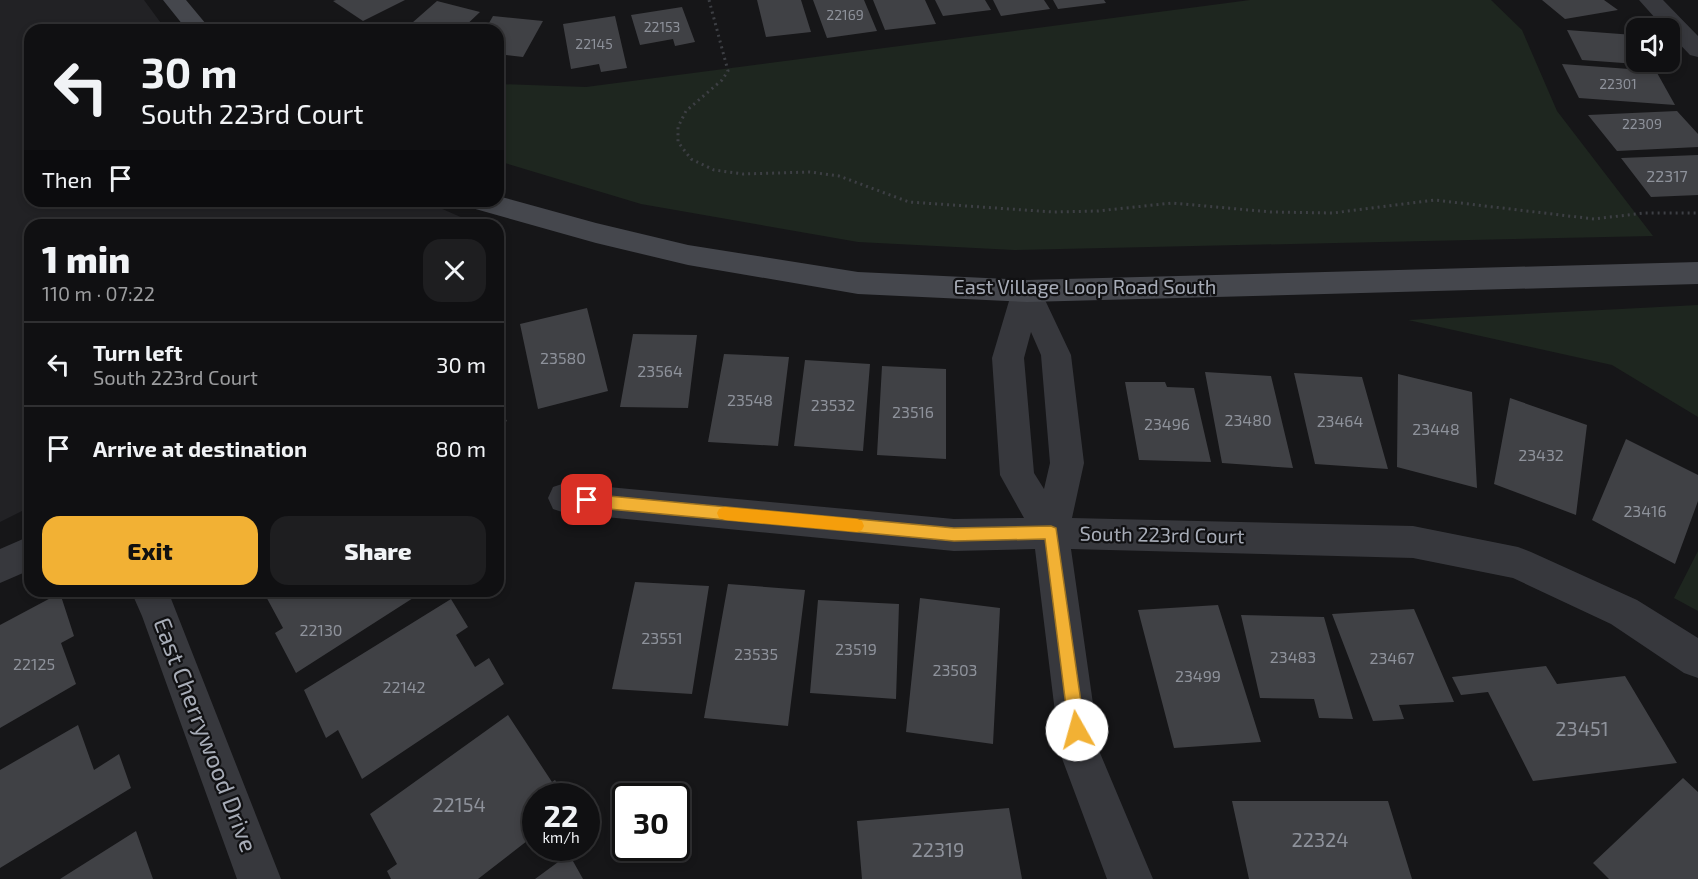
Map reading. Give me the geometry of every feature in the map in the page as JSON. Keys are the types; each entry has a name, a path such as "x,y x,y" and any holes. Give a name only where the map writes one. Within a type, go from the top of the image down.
{"street":[{"path":"174,0 194,24"},
{"path":"1650,0 1698,50"},
{"name":"East Village Loop Road South","path":"504,207 642,244 779,271 858,283 1027,291 1698,273"},
{"path":"1027,291 1008,358 1017,476 1051,533"},
{"path":"1027,291 1056,355 1067,463 1051,533 1080,753 1126,872 1131,879"},
{"name":"South 223rd Court","path":"564,498 954,535 1051,533 1413,542 1518,563 1624,612 1698,660"},
{"path":"0,567 24,555"},
{"name":"East Cherrywood Drive","path":"152,597 259,879"}],"path":[{"path":"709,0 728,71 722,81 686,111 678,126 678,142 691,159 714,170 743,174 810,172 839,176 909,202 1053,212 1098,211 1172,203 1271,213 1333,213 1435,200 1593,219 1644,213 1698,213"}],"shaded area":[{"path":"0,0 144,0 162,24 24,24 24,207 438,207 465,219 24,219 24,510 0,522"},
{"path":"1250,0 1491,0 1522,30 1557,111 1653,236 1014,250 858,242 641,204 504,163 504,84 586,87"},
{"path":"1698,305 1698,417 1612,365 1408,320"},
{"path":"1698,551 1698,611 1674,598"}],"building":[{"path":"405,0 363,21 333,1"},
{"path":"757,0 801,0 811,32 766,37"},
{"path":"813,0 864,0 877,31 827,38"},
{"path":"873,0 925,0 936,24 885,30"},
{"path":"935,0 985,0 991,10 943,16"},
{"path":"993,0 1044,0 1050,9 1001,16"},
{"path":"1053,0 1104,0 1106,3 1058,9"},
{"path":"1542,0 1604,0 1618,10 1565,19"},
{"path":"437,1 480,12 467,24 411,24"},
{"path":"682,7 695,42 675,46 673,39 640,45 631,15"},
{"path":"493,16 543,21 523,57 504,55 504,24 488,24"},
{"path":"615,16 627,68 601,72 599,64 571,69 563,24"},
{"path":"1567,30 1626,34 1626,63 1582,60"},
{"path":"1562,64 1626,69 1626,72 1657,72 1675,105 1579,98"},
{"path":"1677,111 1698,134 1698,147 1617,151 1588,115"},
{"path":"1698,155 1698,195 1651,197 1621,158"},
{"path":"587,308 608,391 538,409 520,324"},
{"path":"633,334 697,335 688,408 620,407"},
{"path":"724,354 789,357 778,446 708,442"},
{"path":"805,360 870,364 863,451 794,446"},
{"path":"882,366 946,369 946,459 877,455"},
{"path":"1205,372 1271,376 1293,468 1222,463"},
{"path":"1294,373 1362,377 1388,469 1315,464"},
{"path":"1398,374 1472,392 1477,488 1397,467"},
{"path":"1125,382 1165,382 1167,387 1194,388 1211,462 1139,460"},
{"path":"1510,398 1587,425 1576,515 1494,484"},
{"path":"1626,439 1698,475 1698,501 1675,564 1592,520"},
{"path":"635,582 709,586 692,694 612,689"},
{"path":"728,584 805,590 788,726 704,718"},
{"path":"52,597 61,597 74,636 61,643 76,684 0,728 0,625"},
{"path":"266,597 415,597 296,673 275,633 283,628"},
{"path":"920,598 1000,608 993,744 906,732"},
{"path":"451,599 468,627 456,635 475,667 489,658 504,684 362,779 338,730 326,738 304,690"},
{"path":"818,600 899,604 896,699 810,693"},
{"path":"1218,605 1261,742 1174,748 1138,610"},
{"path":"1414,609 1454,702 1399,705 1404,719 1373,721 1332,614"},
{"path":"1241,615 1324,617 1353,719 1319,718 1314,699 1260,698"},
{"path":"1546,666 1557,684 1625,676 1677,763 1533,781 1488,692 1461,695 1452,677"},
{"path":"508,715 552,782 555,780 557,783 522,783 522,845 478,879 391,879 387,871 397,864 370,814"},
{"path":"78,725 94,770 119,754 131,788 0,868 0,770"},
{"path":"1683,778 1698,792 1698,879 1609,879 1593,863"},
{"path":"1232,801 1388,801 1412,879 1249,879"},
{"path":"1009,808 1022,879 862,879 857,821"},
{"path":"136,831 153,879 60,879"},
{"path":"559,861 573,861 583,879 535,879"}],"slow traffic":[{"path":"725,513 857,526"}],"route":[{"path":"587,500 954,535 1051,533 1077,730"}]}
